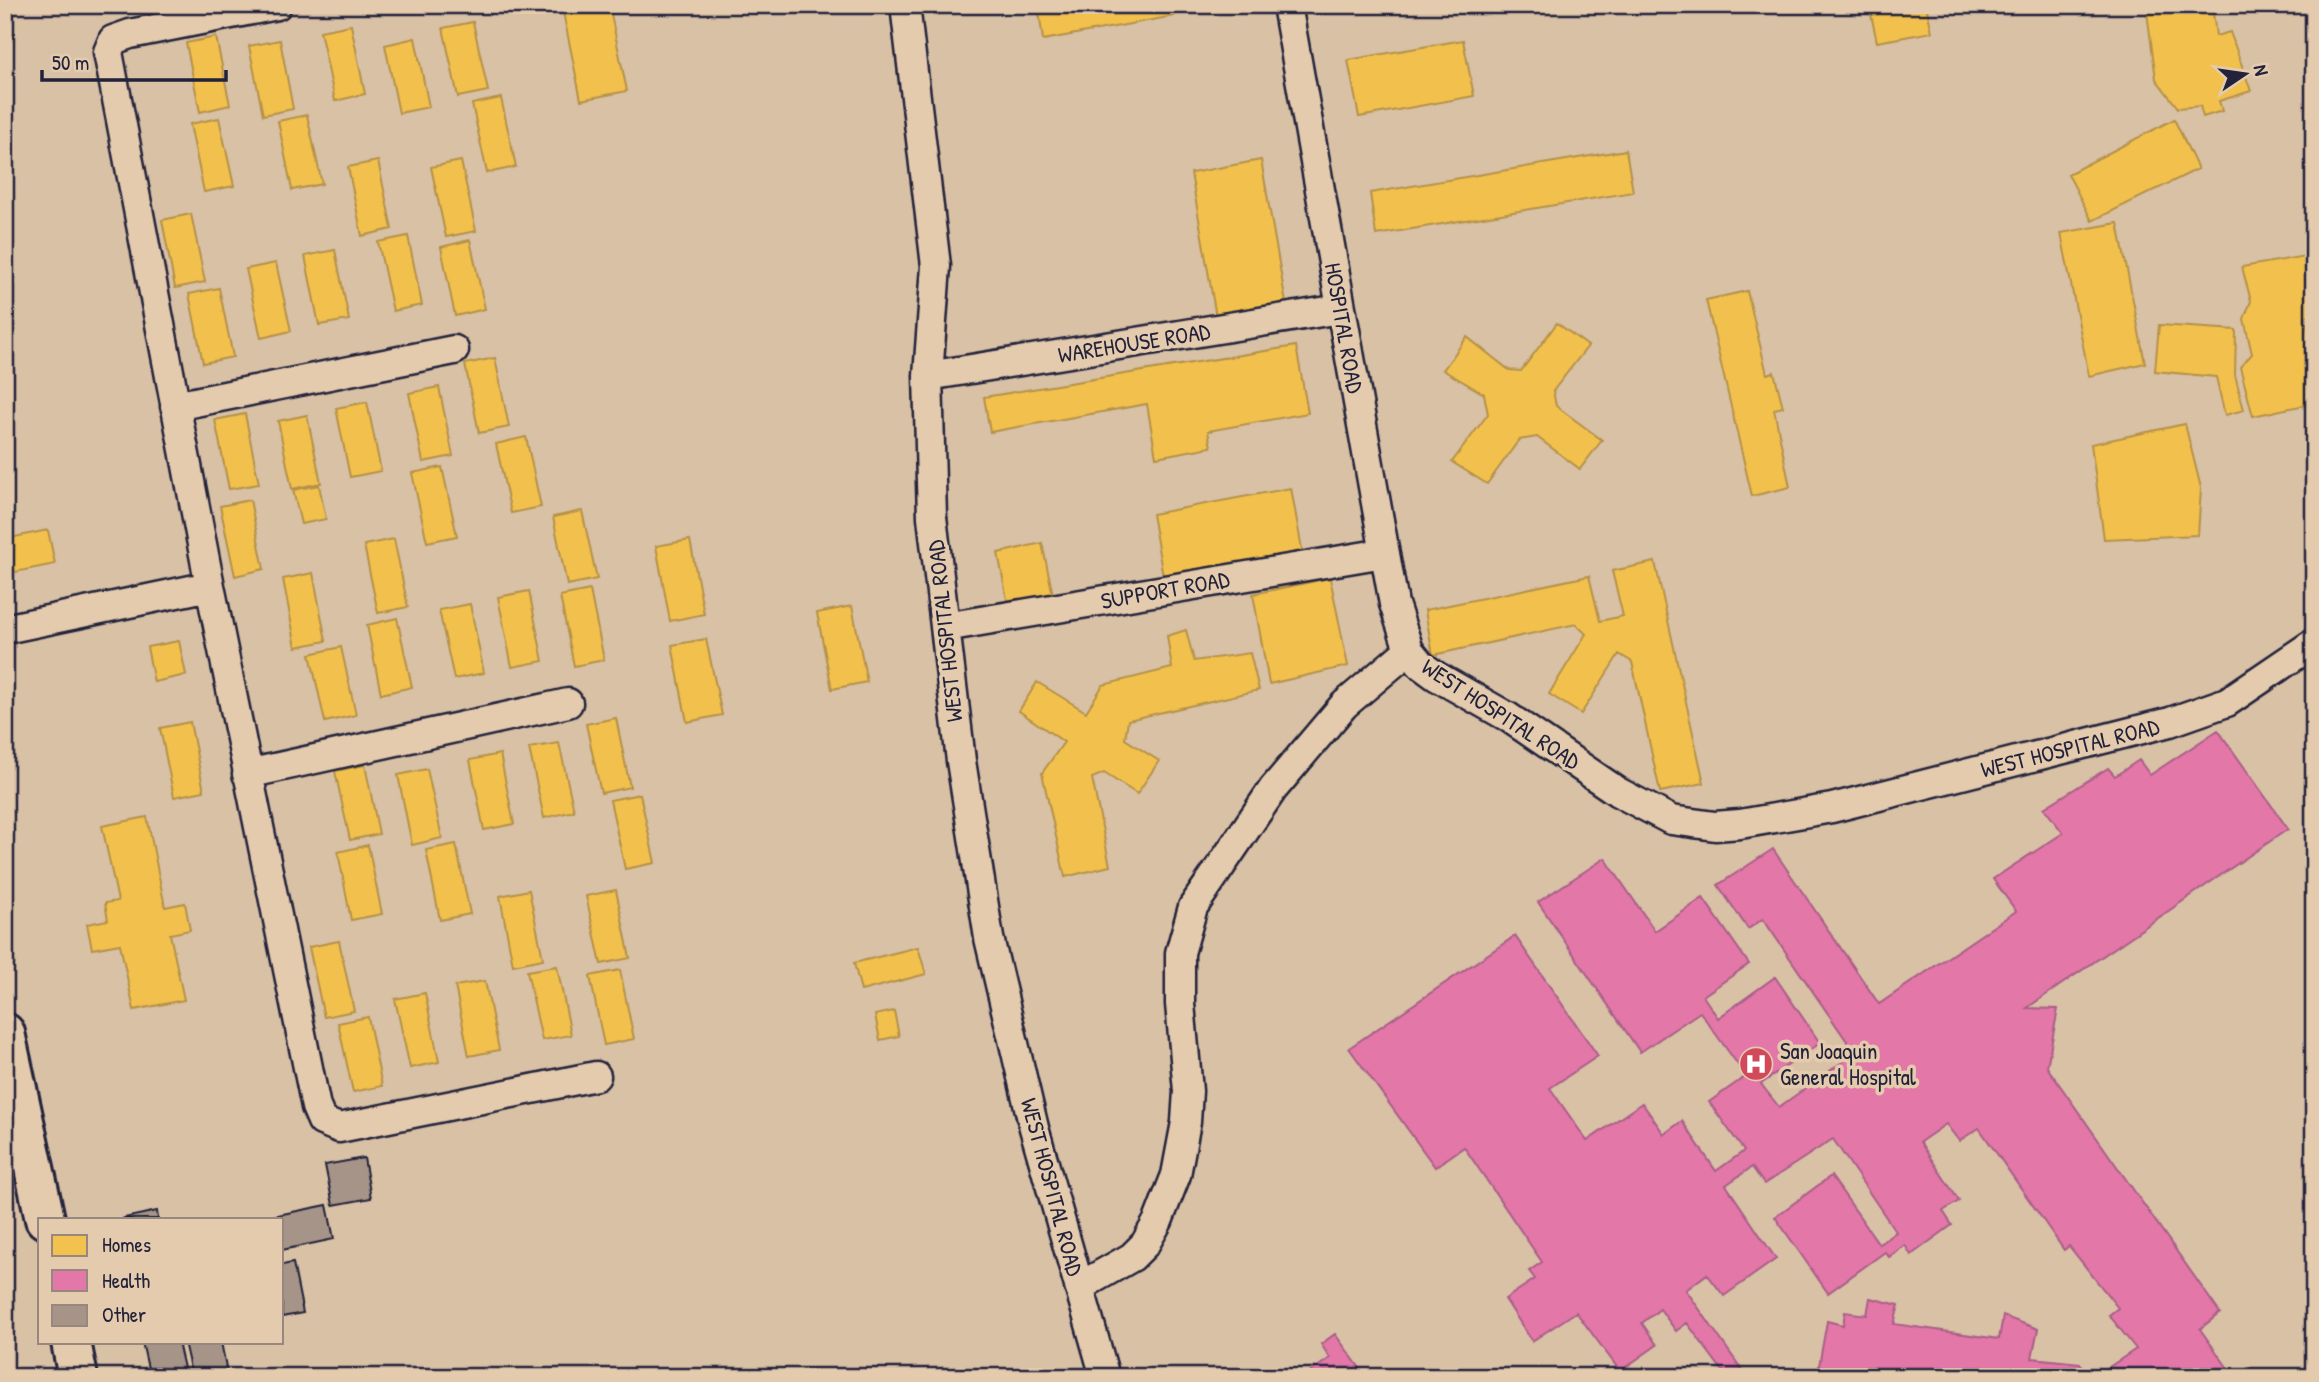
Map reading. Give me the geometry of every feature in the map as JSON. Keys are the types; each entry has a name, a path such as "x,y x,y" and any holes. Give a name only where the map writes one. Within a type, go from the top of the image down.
{"main road":[{"path":"6,1041 46,1218"},
{"path":"71,1344 78,1377"}],"street":[{"path":"277,5 130,34 113,40 108,52 247,774 316,1107 322,1121 339,1128 596,1076"},
{"name":"WEST HOSPITAL ROAD","path":"905,5 936,266 928,376 932,517 961,761 989,938 1034,1128 1105,1377"},
{"name":"HOSPITAL ROAD","path":"1287,5 1384,553 1394,604 1409,650"},
{"name":"WAREHOUSE ROAD","path":"928,376 1340,309"},
{"path":"175,406 454,350"},
{"name":"SUPPORT ROAD","path":"945,626 1384,553"},
{"path":"5,629 210,586"},
{"name":"WEST HOSPITAL ROAD","path":"1079,1287 1132,1257 1145,1244 1158,1222 1176,1175 1186,1122 1188,1091 1180,1004 1180,953 1193,906 1281,779 1343,705 1409,650 1421,665 1436,676 1507,717 1618,792 1671,820 1715,826 1832,808 2171,722 2227,702 2314,643"},
{"path":"247,774 568,703"}],"building: Homes":[{"path":"590,5 609,5 627,91 581,100 563,12"},
{"path":"1038,5 1171,5 1174,16 1043,40"},
{"path":"1869,5 1926,5 1932,32 1877,42"},
{"path":"2146,5 2212,5 2216,36 2230,32 2251,91 2219,101 2222,111 2203,117 2200,106 2178,108 2156,79"},
{"path":"473,22 488,91 458,97 443,28"},
{"path":"351,25 365,94 335,101 320,31"},
{"path":"216,37 230,105 200,112 186,43"},
{"path":"415,38 429,107 399,113 385,45"},
{"path":"280,40 293,109 263,115 249,46"},
{"path":"1463,40 1474,96 1359,117 1348,60"},
{"path":"501,98 516,167 487,173 472,104"},
{"path":"307,115 322,184 292,190 278,121"},
{"path":"219,118 234,186 204,192 190,124"},
{"path":"2174,119 2198,169 2092,221 2068,174"},
{"path":"1626,150 1633,192 1376,235 1370,193"},
{"path":"1261,160 1286,303 1216,317 1191,173"},
{"path":"378,161 392,229 362,236 348,167"},
{"path":"461,161 476,231 446,237 431,167"},
{"path":"191,214 205,282 175,288 162,220"},
{"path":"2118,223 2145,363 2089,376 2061,233"},
{"path":"408,236 422,305 393,311 378,242"},
{"path":"470,240 485,309 455,316 441,247"},
{"path":"335,250 349,320 319,325 305,256"},
{"path":"2306,256 2314,287 2314,314 2305,317 2310,338 2314,337 2314,403 2253,416 2240,367 2252,354 2244,319 2251,301 2242,267"},
{"path":"276,263 291,331 261,338 246,269"},
{"path":"219,288 233,357 203,363 189,294"},
{"path":"1747,291 1767,374 1774,372 1783,407 1774,409 1790,487 1752,496 1706,300"},
{"path":"1557,323 1588,346 1553,391 1556,406 1602,440 1580,469 1537,437 1519,440 1487,484 1452,462 1488,414 1484,394 1443,370 1467,337 1509,370 1521,371"},
{"path":"2159,325 2236,330 2235,375 2244,410 2225,415 2216,377 2155,371"},
{"path":"1296,346 1308,413 1208,431 1211,447 1156,457 1147,404 990,432 984,397"},
{"path":"495,358 509,427 479,433 465,364"},
{"path":"439,387 453,456 423,462 409,393"},
{"path":"367,402 381,471 350,477 336,408"},
{"path":"245,414 259,484 229,489 215,420"},
{"path":"307,415 321,483 292,489 278,421"},
{"path":"2185,424 2201,488 2198,535 2104,539 2091,444"},
{"path":"526,437 541,507 511,513 496,444"},
{"path":"442,467 457,536 427,542 412,473"},
{"path":"319,485 326,519 301,524 293,490"},
{"path":"1291,488 1303,555 1164,582 1152,514"},
{"path":"250,500 264,569 235,576 220,506"},
{"path":"582,511 597,579 567,585 553,517"},
{"path":"48,530 55,564 5,574 5,539"},
{"path":"394,539 408,607 378,613 364,545"},
{"path":"690,540 704,614 670,621 656,546"},
{"path":"1042,543 1054,600 1009,610 998,553"},
{"path":"1655,562 1704,783 1660,792 1632,662 1619,654 1581,714 1549,694 1586,634 1576,624 1433,655 1425,610 1589,576 1600,621 1623,616 1612,571"},
{"path":"313,573 326,641 296,647 283,579"},
{"path":"1330,578 1348,666 1269,684 1253,594"},
{"path":"590,590 604,660 574,666 560,596"},
{"path":"529,591 543,661 512,667 498,597"},
{"path":"470,604 484,673 454,679 439,610"},
{"path":"852,606 867,682 832,689 817,613"},
{"path":"397,618 412,687 381,694 367,625"},
{"path":"1186,630 1194,661 1250,653 1259,690 1128,720 1125,739 1159,761 1137,794 1104,773 1092,778 1110,866 1065,877 1042,773 1064,742 1019,711 1037,682 1086,712 1103,685 1172,668 1167,636"},
{"path":"706,639 722,715 687,722 672,645"},
{"path":"179,641 186,675 154,682 147,647"},
{"path":"341,647 356,715 325,722 310,654"},
{"path":"616,718 630,787 601,793 586,724"},
{"path":"190,722 204,791 174,797 160,728"},
{"path":"559,743 574,811 544,818 529,748"},
{"path":"500,754 514,824 484,830 470,760"},
{"path":"365,765 379,834 350,840 335,771"},
{"path":"427,769 442,838 412,845 398,775"},
{"path":"640,794 655,863 625,869 610,800"},
{"path":"147,817 165,907 185,903 190,930 170,934 184,1000 134,1010 120,944 92,949 87,924 108,920 105,903 118,901 102,826"},
{"path":"456,844 470,914 440,920 426,850"},
{"path":"368,845 382,914 351,920 338,852"},
{"path":"529,890 543,959 513,965 500,896"},
{"path":"616,890 630,958 601,964 586,896"},
{"path":"339,941 354,1011 324,1017 309,947"},
{"path":"918,947 926,974 861,991 854,963"},
{"path":"557,966 571,1035 542,1040 527,971"},
{"path":"620,970 634,1039 604,1045 590,976"},
{"path":"485,981 499,1050 469,1056 455,986"},
{"path":"425,993 439,1062 410,1068 395,999"},
{"path":"894,1011 899,1036 880,1040 875,1015"},
{"path":"368,1017 382,1086 353,1092 338,1023"}],"building: Health":[{"path":"2218,730 2288,829 2027,1008 2058,1009 2047,1067 2220,1313 2200,1329 2230,1371 2222,1377 2094,1377 2136,1349 2109,1315 2118,1308 2069,1246 2064,1250 1979,1128 1959,1141 1946,1124 1920,1142 1959,1201 1943,1211 1952,1225 1911,1255 1905,1245 1889,1257 1885,1252 1828,1293 1775,1217 1831,1176 1879,1244 1896,1232 1833,1139 1764,1184 1752,1167 1726,1185 1776,1259 1724,1296 1707,1274 1686,1290 1747,1377 1727,1377 1687,1323 1676,1331 1660,1309 1642,1323 1657,1345 1620,1371 1576,1312 1532,1341 1505,1299 1535,1279 1529,1271 1542,1262 1464,1147 1435,1167 1349,1048 1515,936 1598,1056 1550,1088 1587,1141 1642,1103 1664,1134 1682,1121 1716,1171 1744,1151 1709,1102 1746,1076 1700,1012 1640,1052 1538,902 1605,858 1655,931 1703,898 1749,964 1703,996 1718,1018 1775,977 1820,1043 1761,1084 1779,1107 1855,1053 1763,919 1748,929 1718,885 1773,849 1879,1004 2016,911 1993,879 2063,833 2044,808 2108,768 2115,776 2139,760 2150,775"},
{"path":"1870,1298 1899,1305 1894,1324 1999,1339 2003,1316 2038,1329 2032,1358 2080,1363 2089,1377 1817,1377 1827,1321 1843,1325 1845,1312 1867,1315"},
{"path":"1335,1334 1362,1371 1353,1377 1303,1377 1330,1358 1321,1344"},
{"path":"1285,1369 1290,1377 1272,1377"}],"building: Other":[{"path":"364,1158 371,1198 333,1205 325,1165"},
{"path":"327,1205 334,1239 284,1250 284,1218 263,1218"},
{"path":"157,1211 158,1218 124,1218"},
{"path":"293,1263 303,1313 284,1317 284,1265"},
{"path":"142,1344 178,1344 186,1377 150,1377"},
{"path":"184,1344 221,1344 228,1377 192,1377"}],"place":[{"name":"San Joaquin General Hospital","path":"1756,1064"}]}
